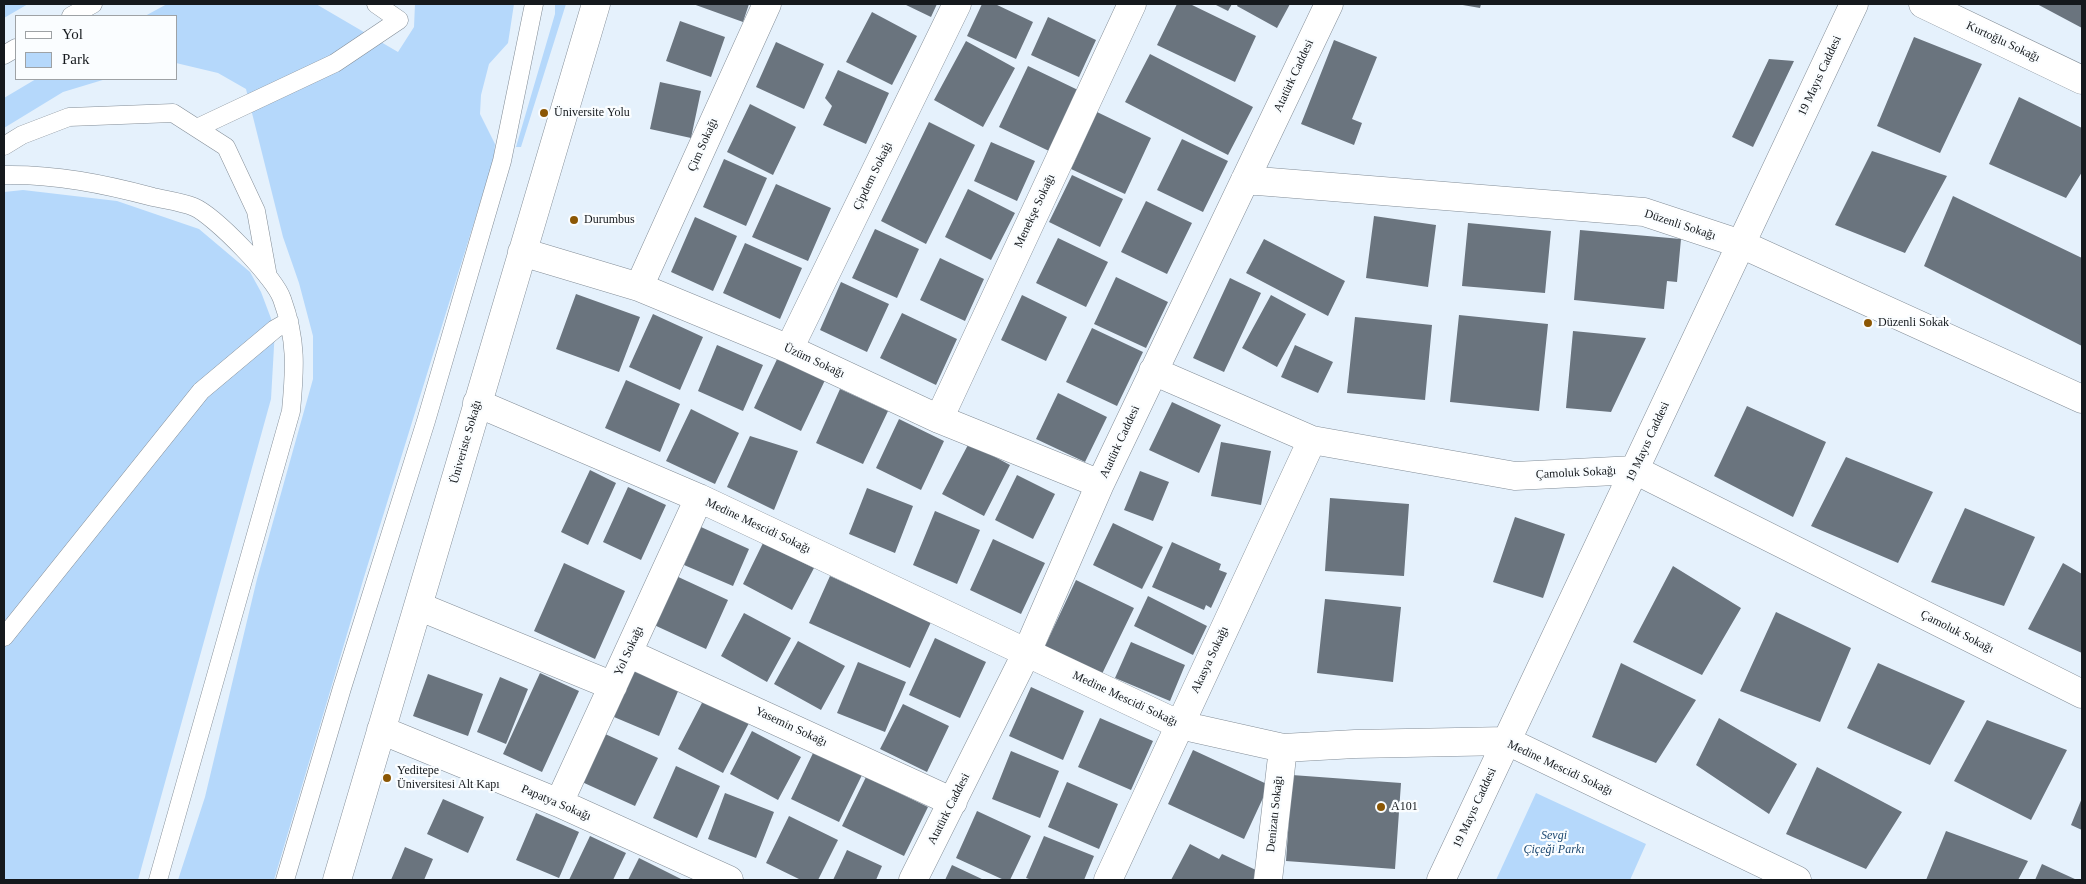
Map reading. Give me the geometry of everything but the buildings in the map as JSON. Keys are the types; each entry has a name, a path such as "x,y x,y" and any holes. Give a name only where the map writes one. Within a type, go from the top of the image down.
{"street":[{"name":"Üniveriste Sokağı","path":"337,880 596,4"},
{"name":"Çim Sokağı","path":"639,287 767,4"},
{"name":"Çipdem Sokağı","path":"790,349 957,4"},
{"name":"Menekşe Sokağı","path":"939,419 1132,4"},
{"name":"Atatürk Caddesi","path":"913,880 1026,652 1100,484 1329,4"},
{"name":"19 Mayıs Caddesi","path":"1442,880 1854,4"},
{"name":"Kurtoğlu Sokağı","path":"1923,4 2082,80"},
{"name":"Düzenli Sokağı","path":"1245,180 1644,212 1741,244 2082,399"},
{"name":"Üzüm Sokağı","path":"522,252 639,287 790,349 939,419 1100,484"},
{"name":"Çamoluk Sokağı","path":"1153,371 1312,440 1515,476 1635,470 2082,694"},
{"name":"Medine Mescidi Sokağı","path":"477,403 699,498 1180,725 1283,748 1355,744 1507,741 1797,880"},
{"name":"Akasya Sokağı","path":"1108,880 1312,440"},
{"name":"Yol Sokağı","path":"559,803 699,498"},
{"path":"418,606 613,686"},
{"name":"Yasemin Sokağı","path":"628,653 953,802"},
{"name":"Papatya Sokağı","path":"380,730 559,803 729,880"},
{"name":"Denizatı Sokağı","path":"1268,880 1283,748"}],"lane":[{"path":"73,15 93,4"},
{"path":"197,128 336,62 399,20 376,4"},
{"path":"285,880 342,688 426,421 502,161 534,4"},
{"path":"4,55 15,49"},
{"path":"4,146 22,135 69,117 173,113 226,147 256,211 268,277"},
{"path":"4,175 37,174 102,185 195,208 234,238 268,277 282,297 289,321 296,369 291,411 158,880"},
{"path":"4,637 201,391 275,329 289,321"}],"green space":[{"path":"4,4 28,4 4,18"},
{"path":"167,4 316,4 398,52 414,27 415,4 514,4 508,43 489,64 481,95 480,114 495,144 494,158 364,577 274,880 178,880 205,797 257,579 313,379 313,336 299,283 283,237 246,89 218,73 178,63 178,15 147,15"},
{"path":"555,4 566,4 521,147 516,147 555,14"},
{"path":"34,80 103,80 63,92 4,128 4,98"},
{"path":"23,190 117,201 199,229 250,272 261,292 275,329 271,399 138,880 4,880 4,192"},
{"name":"Sevgi Çiçeği Parkı","path":"1536,793 1646,844 1630,880 1496,880"}],"place":[{"name":"Üniversite Yolu","path":"544,113"},
{"name":"Durumbus","path":"574,220"},
{"name":"Düzenli Sokak","path":"1868,323"},
{"name":"Yeditepe Üniversitesi Alt Kapı","path":"387,778"},
{"name":"A101","path":"1381,807"}]}
